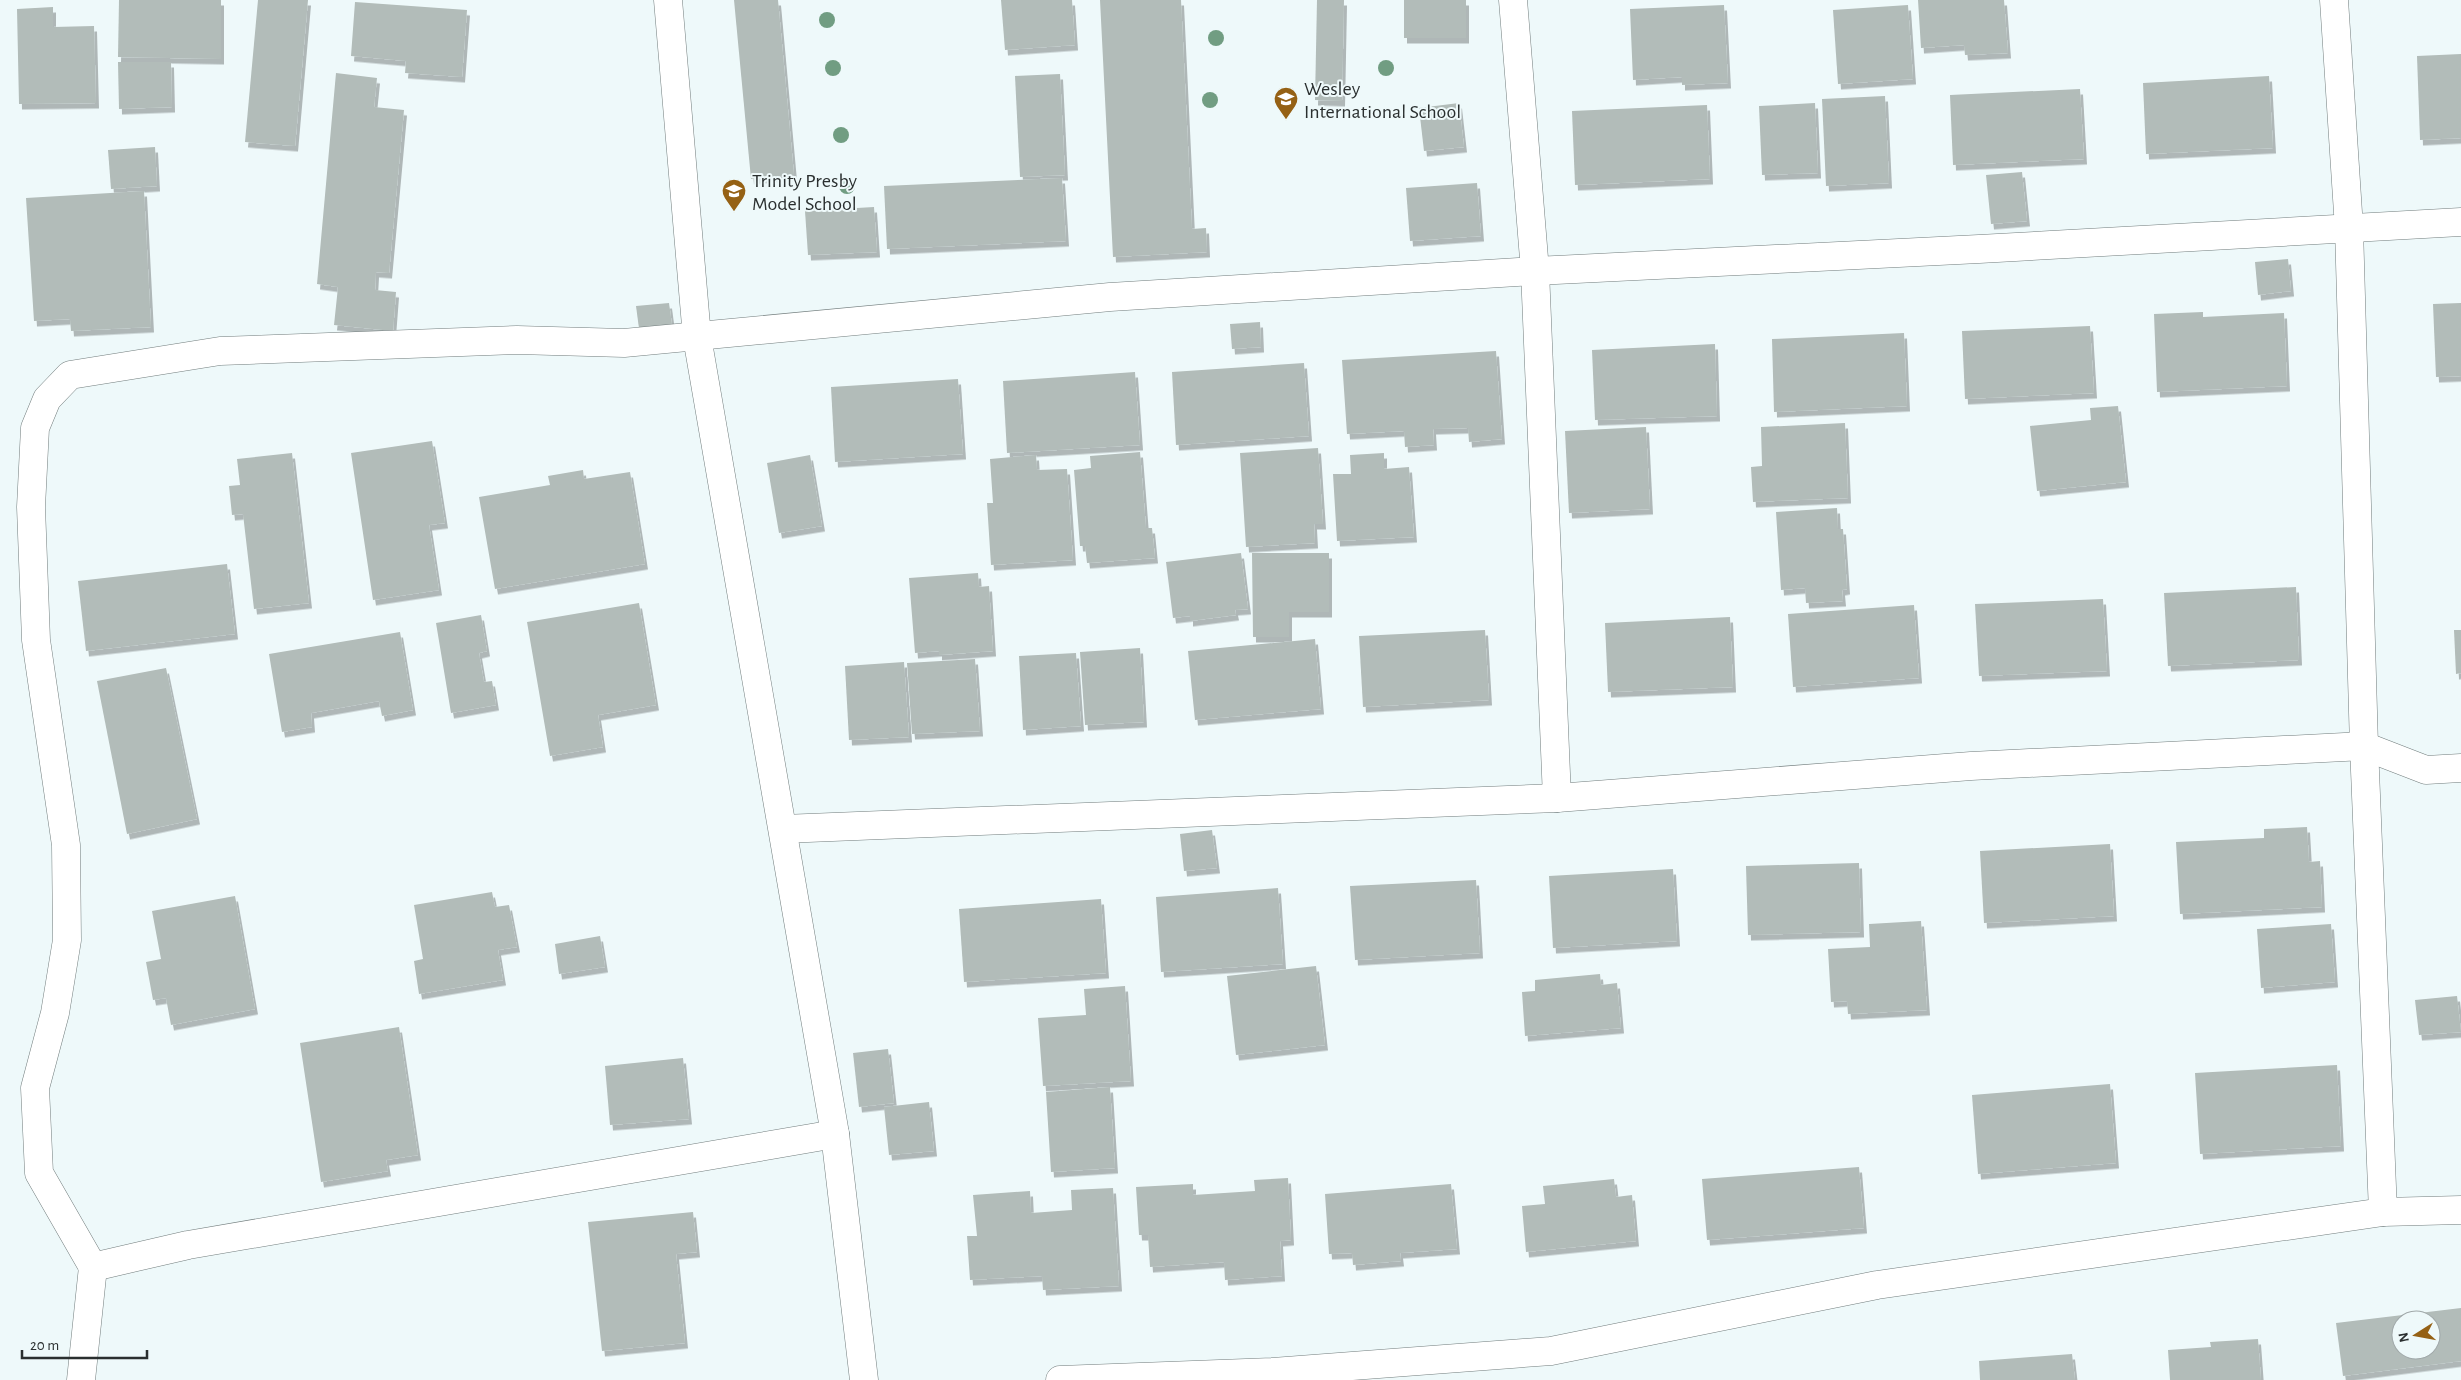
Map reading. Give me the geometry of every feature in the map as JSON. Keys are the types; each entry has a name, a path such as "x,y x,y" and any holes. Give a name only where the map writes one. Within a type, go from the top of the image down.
{"street":[{"path":"668,0 697,337 835,1134 864,1380"},
{"path":"1512,0 1535,271 1557,798"},
{"path":"2334,0 2349,228 2364,746 2383,1212"},
{"path":"81,1380 93,1267 39,1173 35,1088 55,1012 66,940 66,845 36,640 31,507 35,428 47,399 70,375 220,351 517,340 624,343 1110,297 1535,271 1989,249 2461,222"},
{"path":"783,829 1557,798 1971,766 2364,746 2426,770 2461,768"},
{"path":"93,1267 198,1243 835,1134"},
{"path":"1060,1380 1273,1372 1551,1351 1877,1285 2383,1212 2461,1210"}],"building":[{"path":"119,0 221,0 221,59 118,57"},
{"path":"258,0 308,0 295,146 245,142"},
{"path":"734,0 778,0 794,175 751,179"},
{"path":"1001,0 1072,0 1075,45 1005,50"},
{"path":"1100,0 1181,0 1192,229 1206,228 1207,252 1113,257"},
{"path":"1317,0 1344,0 1342,101 1315,100"},
{"path":"1404,0 1466,0 1466,38 1404,38"},
{"path":"1918,0 2004,0 2008,53 1965,55 1964,45 1921,48"},
{"path":"355,2 467,10 462,77 405,73 406,61 351,56"},
{"path":"1724,5 1728,83 1682,85 1682,77 1633,80 1630,9"},
{"path":"1908,5 1913,79 1838,84 1833,10"},
{"path":"53,7 53,27 94,26 96,103 19,104 17,9"},
{"path":"2461,54 2461,138 2420,140 2417,56"},
{"path":"118,62 171,62 172,107 119,109"},
{"path":"336,73 377,78 374,107 404,110 389,273 376,272 375,290 396,292 393,331 334,325 338,287 317,284"},
{"path":"1060,74 1065,175 1020,177 1015,76"},
{"path":"2269,76 2273,148 2146,154 2143,83"},
{"path":"2080,89 2084,159 1953,165 1950,95"},
{"path":"1885,96 1889,183 1826,186 1822,99"},
{"path":"1459,103 1464,147 1424,151 1419,108"},
{"path":"1815,103 1818,173 1762,175 1759,106"},
{"path":"1707,105 1710,179 1575,185 1572,111"},
{"path":"155,147 157,186 111,189 108,150"},
{"path":"2022,172 2027,221 1991,224 1986,175"},
{"path":"1062,178 1066,241 887,249 884,186"},
{"path":"1477,183 1481,236 1410,241 1406,188"},
{"path":"144,191 151,327 71,331 70,319 34,321 26,198"},
{"path":"874,207 877,252 808,255 805,211"},
{"path":"2288,259 2291,291 2258,295 2255,262"},
{"path":"669,303 673,333 640,336 636,306"},
{"path":"2461,303 2461,376 2436,377 2433,304"},
{"path":"2203,312 2203,317 2284,313 2287,386 2157,392 2154,314"},
{"path":"1260,322 1261,347 1232,349 1230,324"},
{"path":"2090,326 2094,393 1965,399 1962,331"},
{"path":"1904,333 1907,406 1774,412 1772,339"},
{"path":"1715,344 1717,416 1595,420 1592,350"},
{"path":"1496,351 1502,439 1469,442 1468,428 1433,429 1434,445 1405,447 1404,431 1347,434 1342,360"},
{"path":"1304,363 1309,436 1176,445 1172,372"},
{"path":"1135,372 1140,445 1007,453 1003,381"},
{"path":"958,379 963,454 835,462 831,387"},
{"path":"2118,406 2126,482 2037,491 2030,426 2091,420 2090,408"},
{"path":"1845,423 1848,498 1753,502 1751,467 1762,466 1761,427"},
{"path":"1646,427 1650,509 1569,513 1565,431"},
{"path":"432,441 445,523 429,525 439,590 373,600 351,453"},
{"path":"1318,448 1323,524 1314,524 1315,543 1246,547 1240,453"},
{"path":"1140,452 1146,528 1152,528 1155,558 1087,563 1085,546 1080,546 1074,470 1091,468 1090,456"},
{"path":"292,453 309,603 254,609 243,514 232,515 229,486 240,485 237,459"},
{"path":"1384,453 1384,469 1409,467 1414,537 1337,541 1333,474 1351,474 1350,455"},
{"path":"810,455 822,526 779,533 767,463"},
{"path":"1036,455 1037,470 1067,469 1073,560 991,565 987,503 993,503 990,459"},
{"path":"583,470 584,479 630,472 645,564 495,589 479,497 550,485 548,476"},
{"path":"1837,508 1838,529 1843,529 1847,589 1842,590 1843,601 1806,603 1805,588 1781,590 1776,512"},
{"path":"1241,553 1248,609 1235,610 1236,615 1190,621 1190,616 1173,618 1166,562"},
{"path":"1252,553 1329,553 1329,612 1289,612 1289,637 1253,637"},
{"path":"227,564 235,634 86,651 78,581"},
{"path":"978,573 979,587 989,586 993,651 939,655 939,651 915,653 909,578"},
{"path":"2296,587 2299,660 2168,666 2164,593"},
{"path":"2103,599 2107,671 1979,676 1975,604"},
{"path":"639,603 656,705 598,715 603,747 550,756 527,622"},
{"path":"1914,605 1919,678 1793,687 1788,614"},
{"path":"481,615 487,651 479,653 484,682 492,681 496,705 451,713 436,623"},
{"path":"1730,617 1733,687 1608,692 1605,623"},
{"path":"1485,630 1489,700 1363,707 1359,636"},
{"path":"2454,630 2461,630 2461,673 2456,674"},
{"path":"400,632 413,710 382,716 379,701 311,713 312,727 282,732 269,654"},
{"path":"1315,639 1321,709 1195,720 1188,651"},
{"path":"1140,648 1144,722 1085,725 1080,652"},
{"path":"1076,653 1081,726 1023,730 1019,656"},
{"path":"975,659 980,731 912,734 907,663"},
{"path":"904,662 909,737 849,740 845,666"},
{"path":"166,668 197,819 127,834 97,681"},
{"path":"2307,827 2309,862 2320,861 2322,907 2180,914 2176,842 2264,838 2264,829"},
{"path":"1212,830 1217,868 1184,871 1180,834"},
{"path":"2110,844 2114,916 1984,923 1980,851"},
{"path":"1859,863 1861,932 1748,935 1746,866"},
{"path":"1673,869 1677,941 1553,948 1549,876"},
{"path":"1476,880 1480,953 1355,960 1350,886"},
{"path":"1278,888 1283,964 1161,972 1156,897"},
{"path":"492,892 495,907 509,905 517,947 498,950 503,980 419,994 414,961 423,959 414,905"},
{"path":"235,896 255,1009 171,1025 166,998 153,1000 146,962 161,959 152,911"},
{"path":"1101,899 1106,973 964,982 959,909"},
{"path":"1921,921 1927,1010 1848,1014 1847,1001 1831,1002 1828,949 1870,947 1869,924"},
{"path":"2331,924 2335,982 2261,988 2257,929"},
{"path":"600,936 605,967 559,974 555,944"},
{"path":"1316,966 1325,1045 1236,1055 1227,976"},
{"path":"1600,974 1601,985 1617,983 1621,1028 1525,1036 1522,992 1535,991 1535,980"},
{"path":"1125,986 1131,1081 1043,1086 1038,1018 1086,1015 1084,989"},
{"path":"2457,996 2461,1032 2419,1035 2415,1000"},
{"path":"399,1027 418,1155 386,1160 388,1171 321,1182 300,1043"},
{"path":"888,1049 894,1103 859,1107 853,1053"},
{"path":"683,1058 689,1119 610,1125 605,1066"},
{"path":"2337,1065 2341,1146 2200,1154 2195,1073"},
{"path":"2110,1084 2116,1163 1978,1174 1972,1095"},
{"path":"1110,1087 1115,1168 1051,1172 1046,1092"},
{"path":"929,1102 934,1151 889,1155 884,1107"},
{"path":"1859,1167 1864,1228 1707,1240 1702,1179"},
{"path":"1288,1178 1291,1240 1280,1241 1282,1276 1225,1280 1224,1262 1150,1267 1148,1235 1139,1235 1136,1187 1193,1184 1193,1195 1255,1191 1254,1180"},
{"path":"1614,1179 1616,1197 1632,1195 1636,1241 1526,1252 1522,1206 1545,1204 1543,1186"},
{"path":"1451,1184 1457,1249 1400,1253 1401,1261 1353,1265 1352,1253 1329,1254 1325,1194"},
{"path":"1113,1188 1119,1286 1043,1290 1042,1276 970,1280 967,1236 977,1236 973,1195 1030,1191 1031,1213 1072,1210 1071,1190"},
{"path":"693,1212 697,1252 676,1254 685,1343 602,1351 588,1222"},
{"path":"2461,1308 2461,1361 2343,1376 2336,1323 2391,1316 2391,1360 2441,1360 2441,1310"},
{"path":"2258,1339 2261,1380 2170,1380 2168,1350 2211,1347 2210,1342"},
{"path":"2072,1354 2075,1380 1980,1380 1979,1361"}],"place":[{"name":"Wesley International School","path":"1286,120"},
{"name":"Trinity Presby Model School","path":"734,212"}]}
